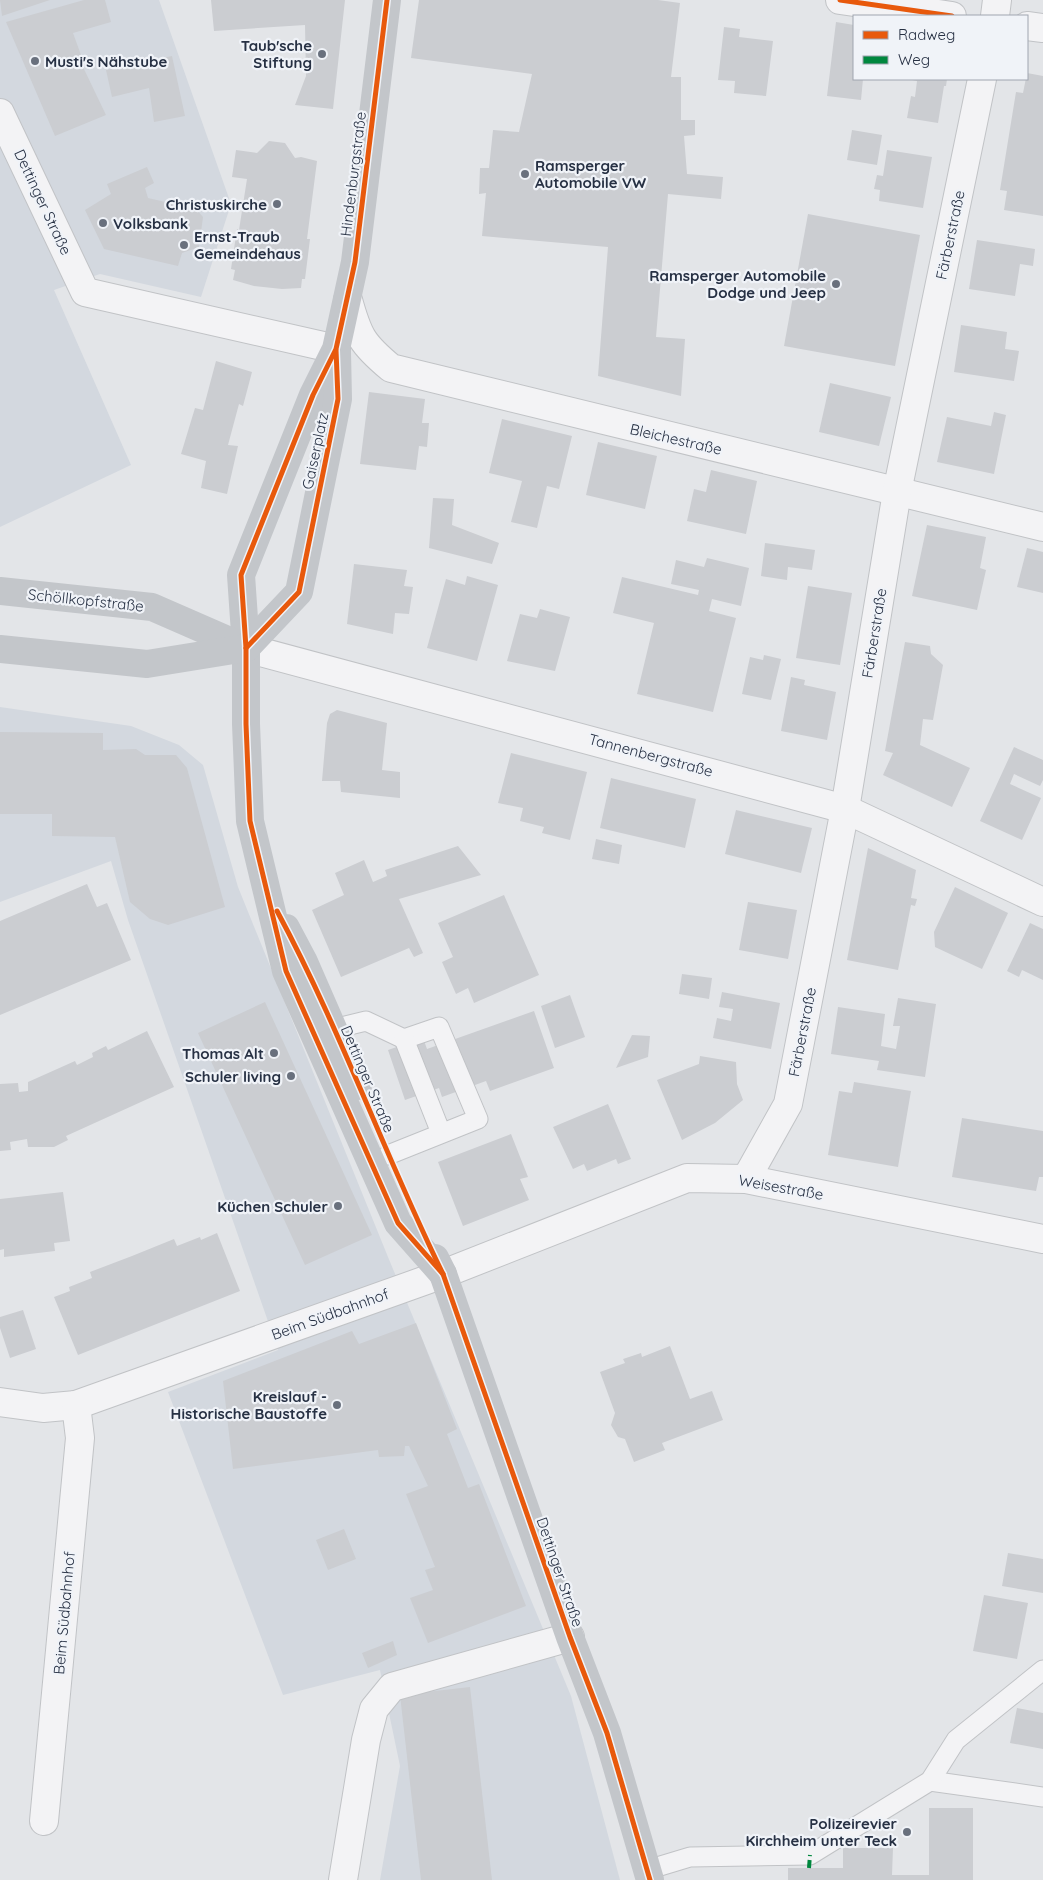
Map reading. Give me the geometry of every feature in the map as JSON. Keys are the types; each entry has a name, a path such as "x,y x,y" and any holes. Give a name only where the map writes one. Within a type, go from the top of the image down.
{"main road":[{"name":"Hindenburgstraße","path":"336,349 355,262 387,0"},
{"name":"Gaiserplatz","path":"246,648 299,592 338,399 336,349"},
{"name":"Gaiserplatz","path":"246,648 241,575 313,395 336,349"},
{"name":"Schöllkopfstraße","path":"0,591 152,608 246,648"},
{"path":"0,649 147,664 246,648"},
{"name":"Dettinger Straße","path":"246,648 246,724 250,822 286,971 398,1222 443,1274"},
{"name":"Dettinger Straße","path":"268,895 304,962 388,1155 443,1274 570,1637 607,1732 648,1875"}],"street":[{"path":"840,0 945,15"},
{"path":"995,15 997,0"},
{"path":"1028,26 1043,28"},
{"name":"Färberstraße","path":"746,1179 788,1104 845,809 897,492 982,80"},
{"name":"Dettinger Straße","path":"0,112 86,292 336,349"},
{"name":"Bleichestraße","path":"348,300 357,333 374,354 391,368 546,408 1043,527"},
{"name":"Tannenbergstraße","path":"246,648 756,783 845,809 1043,902"},
{"name":"Weisestraße","path":"443,1274 687,1178 746,1179 1043,1239"},
{"name":"Beim Südbahnhof","path":"0,1402 43,1408 76,1405 443,1274"},
{"name":"Beim Südbahnhof","path":"44,1822 80,1438 76,1405"},
{"name":"Dettinger Straße","path":"343,1880 366,1740 374,1709 392,1687 570,1637"}],"lane":[{"path":"333,1029 366,1020 404,1040 441,1133"},
{"path":"388,1155 478,1119 440,1027 404,1040"},
{"path":"648,1875 690,1857 810,1855 930,1781 956,1740 1043,1670"},
{"path":"930,1781 1043,1797"}],"shaded area":[{"path":"0,0 159,0 231,204 201,297 100,274 54,290 131,465 0,527"},
{"path":"0,707 131,726 179,745 203,765 238,887 388,1257 571,1696 620,1880 380,1880 400,1766 380,1670 283,1695 168,1392 278,1350 128,920 111,861 0,902"}],"building":[{"path":"0,0 50,0 2,16"},
{"path":"84,0 105,0 111,22 73,33 85,66 83,67 106,115 55,136 6,22"},
{"name":"Taub'sche Stiftung","path":"211,0 345,0 333,109 295,105 306,76 305,25 214,31"},
{"path":"419,0 658,0 680,3 671,77 681,77 681,120 695,120 695,135 684,136 687,174 723,177 721,199 668,194 656,337 685,339 681,396 598,376 608,247 482,236 486,193 479,194 480,168 489,168 493,130 519,132 532,74 411,58"},
{"path":"836,22 853,25 853,80 863,80 861,100 827,96"},
{"path":"724,27 740,29 739,37 773,41 766,96 734,93 735,81 718,80"},
{"path":"172,56 185,116 154,122 149,88 112,97 106,70"},
{"path":"1028,73 1043,76 1043,216 1004,210 1007,191 1000,190 1016,92 1023,93 1026,80 1028,80"},
{"path":"912,80 947,80 946,86 944,86 938,123 907,118 911,96 915,97 917,81"},
{"path":"852,130 882,135 877,165 847,160"},
{"name":"Christuskirche","path":"269,141 285,143 295,158 301,157 317,161 307,239 310,239 305,279 302,279 301,288 282,289 254,286 233,280 235,270 231,269 247,179 232,177 236,150 257,153"},
{"path":"887,150 932,157 923,208 879,201 880,190 874,189 877,175 883,176"},
{"path":"147,167 154,183 145,188 148,198 196,209 203,217 199,247 182,253 178,266 104,249 85,210 111,194 107,184"},
{"path":"808,214 920,235 895,366 784,346"},
{"path":"977,240 1035,249 1033,266 1020,264 1015,296 969,289"},
{"path":"961,325 1007,332 1005,349 1019,351 1014,381 954,372"},
{"path":"216,361 252,372 243,406 239,404 228,445 238,446 227,494 201,488 206,461 181,454 195,408 203,410"},
{"path":"830,383 891,397 879,446 819,432"},
{"path":"369,392 425,399 422,423 429,423 427,447 419,446 416,470 360,464"},
{"path":"994,412 1006,415 994,474 937,462 947,417 991,426"},
{"path":"502,419 572,436 559,489 547,486 537,528 511,522 522,481 489,473"},
{"path":"598,442 657,456 645,509 586,495"},
{"path":"711,470 757,481 746,534 687,521 694,489 706,492"},
{"path":"433,498 454,499 452,525 499,543 492,564 429,548"},
{"path":"927,525 986,537 980,568 986,570 977,610 912,596"},
{"path":"765,543 815,550 812,570 788,567 787,580 761,576"},
{"path":"1027,548 1043,552 1043,593 1017,587"},
{"path":"707,558 749,568 741,606 712,599 709,611 736,618 713,712 637,694 654,623 613,613 622,577 698,595 699,590 671,584 676,560 704,567"},
{"path":"354,564 407,570 404,586 413,587 409,614 395,613 393,634 347,624"},
{"path":"467,576 498,585 477,661 427,648 446,579 465,585"},
{"path":"808,586 852,593 840,665 796,658"},
{"path":"540,609 570,617 555,671 507,661 520,614 537,618"},
{"path":"905,642 930,646 931,654 943,665 933,720 923,719 920,745 970,768 952,807 883,775 893,753 885,751"},
{"path":"764,655 781,659 771,700 742,694 750,657 763,660"},
{"path":"791,677 805,680 804,685 836,692 827,740 781,731"},
{"path":"337,710 387,723 382,770 400,772 400,798 341,792 340,781 322,781 327,723 330,714"},
{"path":"0,732 103,733 103,750 136,749 145,755 176,755 187,768 225,907 168,925 150,919 130,902 115,837 52,836 52,814 0,814"},
{"path":"1014,747 1043,760 1043,780 1040,786 1014,774 1010,784 1041,798 1022,840 980,821"},
{"path":"511,753 587,772 570,840 542,833 544,827 520,821 523,808 498,803"},
{"path":"611,778 696,799 685,848 600,828"},
{"path":"736,810 812,828 801,873 725,854"},
{"path":"596,839 622,845 619,864 592,859"},
{"path":"458,846 481,875 399,899 423,953 414,957 409,948 341,977 312,910 344,895 335,873 364,860 373,882 387,876 385,870"},
{"path":"868,848 916,870 911,898 917,899 915,906 911,905 898,970 847,960"},
{"path":"87,884 97,907 107,903 131,960 0,1015 0,921"},
{"path":"955,887 1008,913 982,969 935,947 934,932"},
{"path":"504,895 539,975 474,1003 468,988 456,994 442,962 453,957 438,923"},
{"path":"748,902 797,910 788,959 739,950"},
{"path":"1030,923 1043,929 1043,980 1022,970 1019,977 1007,971"},
{"path":"682,974 712,978 709,999 679,994"},
{"path":"722,992 780,1003 771,1049 713,1038 717,1018 731,1021 733,1009 719,1007"},
{"path":"570,995 585,1037 555,1048 541,1006"},
{"path":"898,998 936,1004 925,1077 877,1070 879,1061 831,1054 838,1007 885,1014 881,1046 896,1049 900,1026 893,1026"},
{"path":"265,1002 372,1235 305,1265 198,1033"},
{"path":"534,1011 554,1068 490,1091 486,1081 442,1097 439,1088 405,1100 388,1050 423,1038 427,1049"},
{"path":"147,1031 174,1087 66,1136 68,1140 54,1147 28,1147 27,1139 10,1142 11,1150 0,1151 0,1084 18,1083 19,1092 28,1091 28,1082 75,1061 77,1065 93,1057 92,1053 106,1046 108,1050"},
{"path":"632,1035 650,1036 648,1057 616,1068"},
{"path":"700,1056 736,1062 737,1084 743,1100 715,1123 682,1140 657,1080 699,1064"},
{"path":"854,1082 911,1091 898,1167 828,1155 839,1091 852,1093"},
{"path":"608,1104 631,1159 618,1164 616,1159 587,1171 584,1164 573,1169 553,1127"},
{"path":"962,1118 1043,1131 1043,1177 1039,1177 1036,1191 952,1177"},
{"path":"511,1134 528,1177 520,1179 529,1200 463,1226 438,1162"},
{"path":"63,1192 70,1241 54,1243 55,1251 4,1257 4,1249 0,1250 0,1199"},
{"path":"217,1233 240,1291 78,1355 54,1297 70,1291 69,1287 92,1278 90,1272 174,1239 177,1246 200,1237 201,1240"},
{"path":"23,1310 36,1349 10,1358 0,1328 0,1317"},
{"name":"Kreislauf - Historische Baustoffe","path":"416,1323 457,1429 447,1434 468,1488 479,1484 526,1606 428,1643 410,1598 433,1590 425,1570 435,1567 406,1494 428,1486 409,1446 405,1446 404,1456 379,1457 378,1450 233,1469 223,1381 352,1331 359,1344"},
{"path":"670,1346 690,1399 712,1391 723,1420 662,1443 665,1450 634,1462 625,1439 618,1437 611,1425 615,1413 600,1372 625,1363 623,1359 641,1353 642,1357"},
{"path":"344,1529 356,1559 328,1570 316,1540"},
{"path":"1008,1553 1043,1559 1043,1593 1002,1586"},
{"path":"984,1595 1028,1603 1017,1659 973,1651"},
{"path":"393,1641 397,1655 368,1668 362,1653"},
{"path":"470,1687 492,1880 421,1880 400,1695"},
{"path":"1017,1708 1043,1713 1043,1749 1010,1743"},
{"path":"929,1808 973,1808 973,1880 788,1880 788,1868 843,1868 843,1848 893,1848 892,1875 929,1875"}],"marked path":[{"path":"809,1868 810,1855"}],"cycle path":[{"path":"387,0 355,262 336,349 313,395 241,575 246,648 246,724 250,821 286,971 398,1223 443,1274"},
{"path":"840,0 945,15"},
{"path":"246,648 299,592 338,399 336,350"},
{"path":"277,911 321,1000 443,1274 570,1637 607,1733 650,1880"}],"place":[{"name":"Taub'sche Stiftung","path":"322,54"},
{"name":"Musti's Nähstube","path":"35,61"},
{"name":"Ramsperger Automobile VW","path":"525,174"},
{"name":"Christuskirche","path":"277,204"},
{"name":"Volksbank","path":"103,223"},
{"name":"Ernst-Traub Gemeindehaus","path":"184,245"},
{"name":"Ramsperger Automobile Dodge und Jeep","path":"836,284"},
{"name":"Thomas Alt","path":"274,1053"},
{"name":"Schuler living","path":"291,1076"},
{"name":"Küchen Schuler","path":"338,1206"},
{"name":"Kreislauf - Historische Baustoffe","path":"337,1405"},
{"name":"Polizeirevier Kirchheim unter Teck","path":"907,1832"}]}
